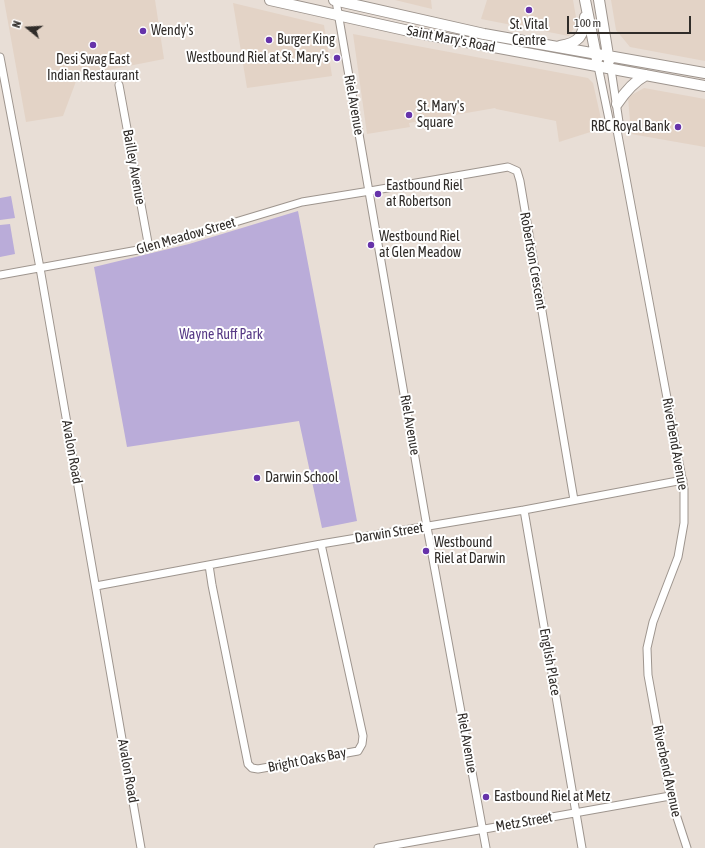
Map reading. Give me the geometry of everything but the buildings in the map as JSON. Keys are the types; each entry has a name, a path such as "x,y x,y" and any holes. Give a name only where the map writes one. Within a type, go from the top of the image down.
{"main road":[{"name":"Saint Mary's Road","path":"270,0 418,33 705,86"},
{"name":"Saint Mary's Road","path":"335,0 484,34 705,73"},
{"path":"556,47 570,44 578,40 580,37 584,21 585,0"},
{"path":"585,0 598,66"},
{"path":"599,0 611,69"},
{"path":"617,104 630,86 638,79 646,75"}],"street":[{"name":"Riel Avenue","path":"335,0 370,191 427,527 486,848"},
{"name":"Avalon Road","path":"0,56 40,268 141,848"},
{"name":"Riverbend Avenue","path":"598,66 610,124 617,130"},
{"name":"Riverbend Avenue","path":"611,69 619,122 617,130 684,489 684,523 678,556 653,622 648,648 648,675 670,796 687,848"},
{"name":"Bailley Avenue","path":"119,85 150,248"},
{"name":"Robertson Crescent","path":"370,191 508,167 517,172 520,182 574,500"},
{"name":"Glen Meadow Street","path":"0,275 150,248 302,202 370,191"},
{"name":"Darwin Street","path":"96,586 321,544 524,510 683,480"},
{"name":"English Place","path":"524,510 582,848"},
{"name":"Bright Oaks Bay","path":"209,565 213,592 248,764 252,768 258,769 358,750 362,744 363,736 321,544"},
{"name":"Metz Street","path":"379,848 670,796"}],"shaded area":[{"path":"4,0 155,0 164,59 78,76 63,116 26,122"},
{"path":"395,0 431,0 432,9"},
{"name":"St. Vital Centre","path":"487,0 573,0 577,23 569,36 481,19"},
{"path":"611,0 705,0 705,61 630,47 616,30"},
{"path":"233,3 324,25 332,76 247,88"},
{"path":"353,34 588,78 593,83 603,128 559,142 556,121 495,108 409,123 410,127 367,134"},
{"path":"644,88 705,99 705,147 631,134 628,97"}],"green space":[{"path":"11,196 15,218 0,220 0,198"},
{"name":"Wayne Ruff Park","path":"298,211 357,521 322,528 299,421 127,447 94,267 189,244"},
{"path":"10,224 15,254 0,257 0,225"}],"place":[{"name":"St. Vital Centre","path":"529,10"},
{"name":"Wendy's","path":"143,31"},
{"name":"Burger King","path":"269,40"},
{"name":"Desi Swag East Indian Restaurant","path":"93,45"},
{"name":"Westbound Riel at St. Mary's","path":"337,58"},
{"name":"St. Mary's Square","path":"409,115"},
{"name":"RBC Royal Bank","path":"678,127"},
{"name":"Eastbound Riel at Robertson","path":"378,194"},
{"name":"Westbound Riel at Glen Meadow","path":"371,245"},
{"name":"Darwin School","path":"257,478"},
{"name":"Westbound Riel at Darwin","path":"426,551"},
{"name":"Eastbound Riel at Metz","path":"486,797"}]}
